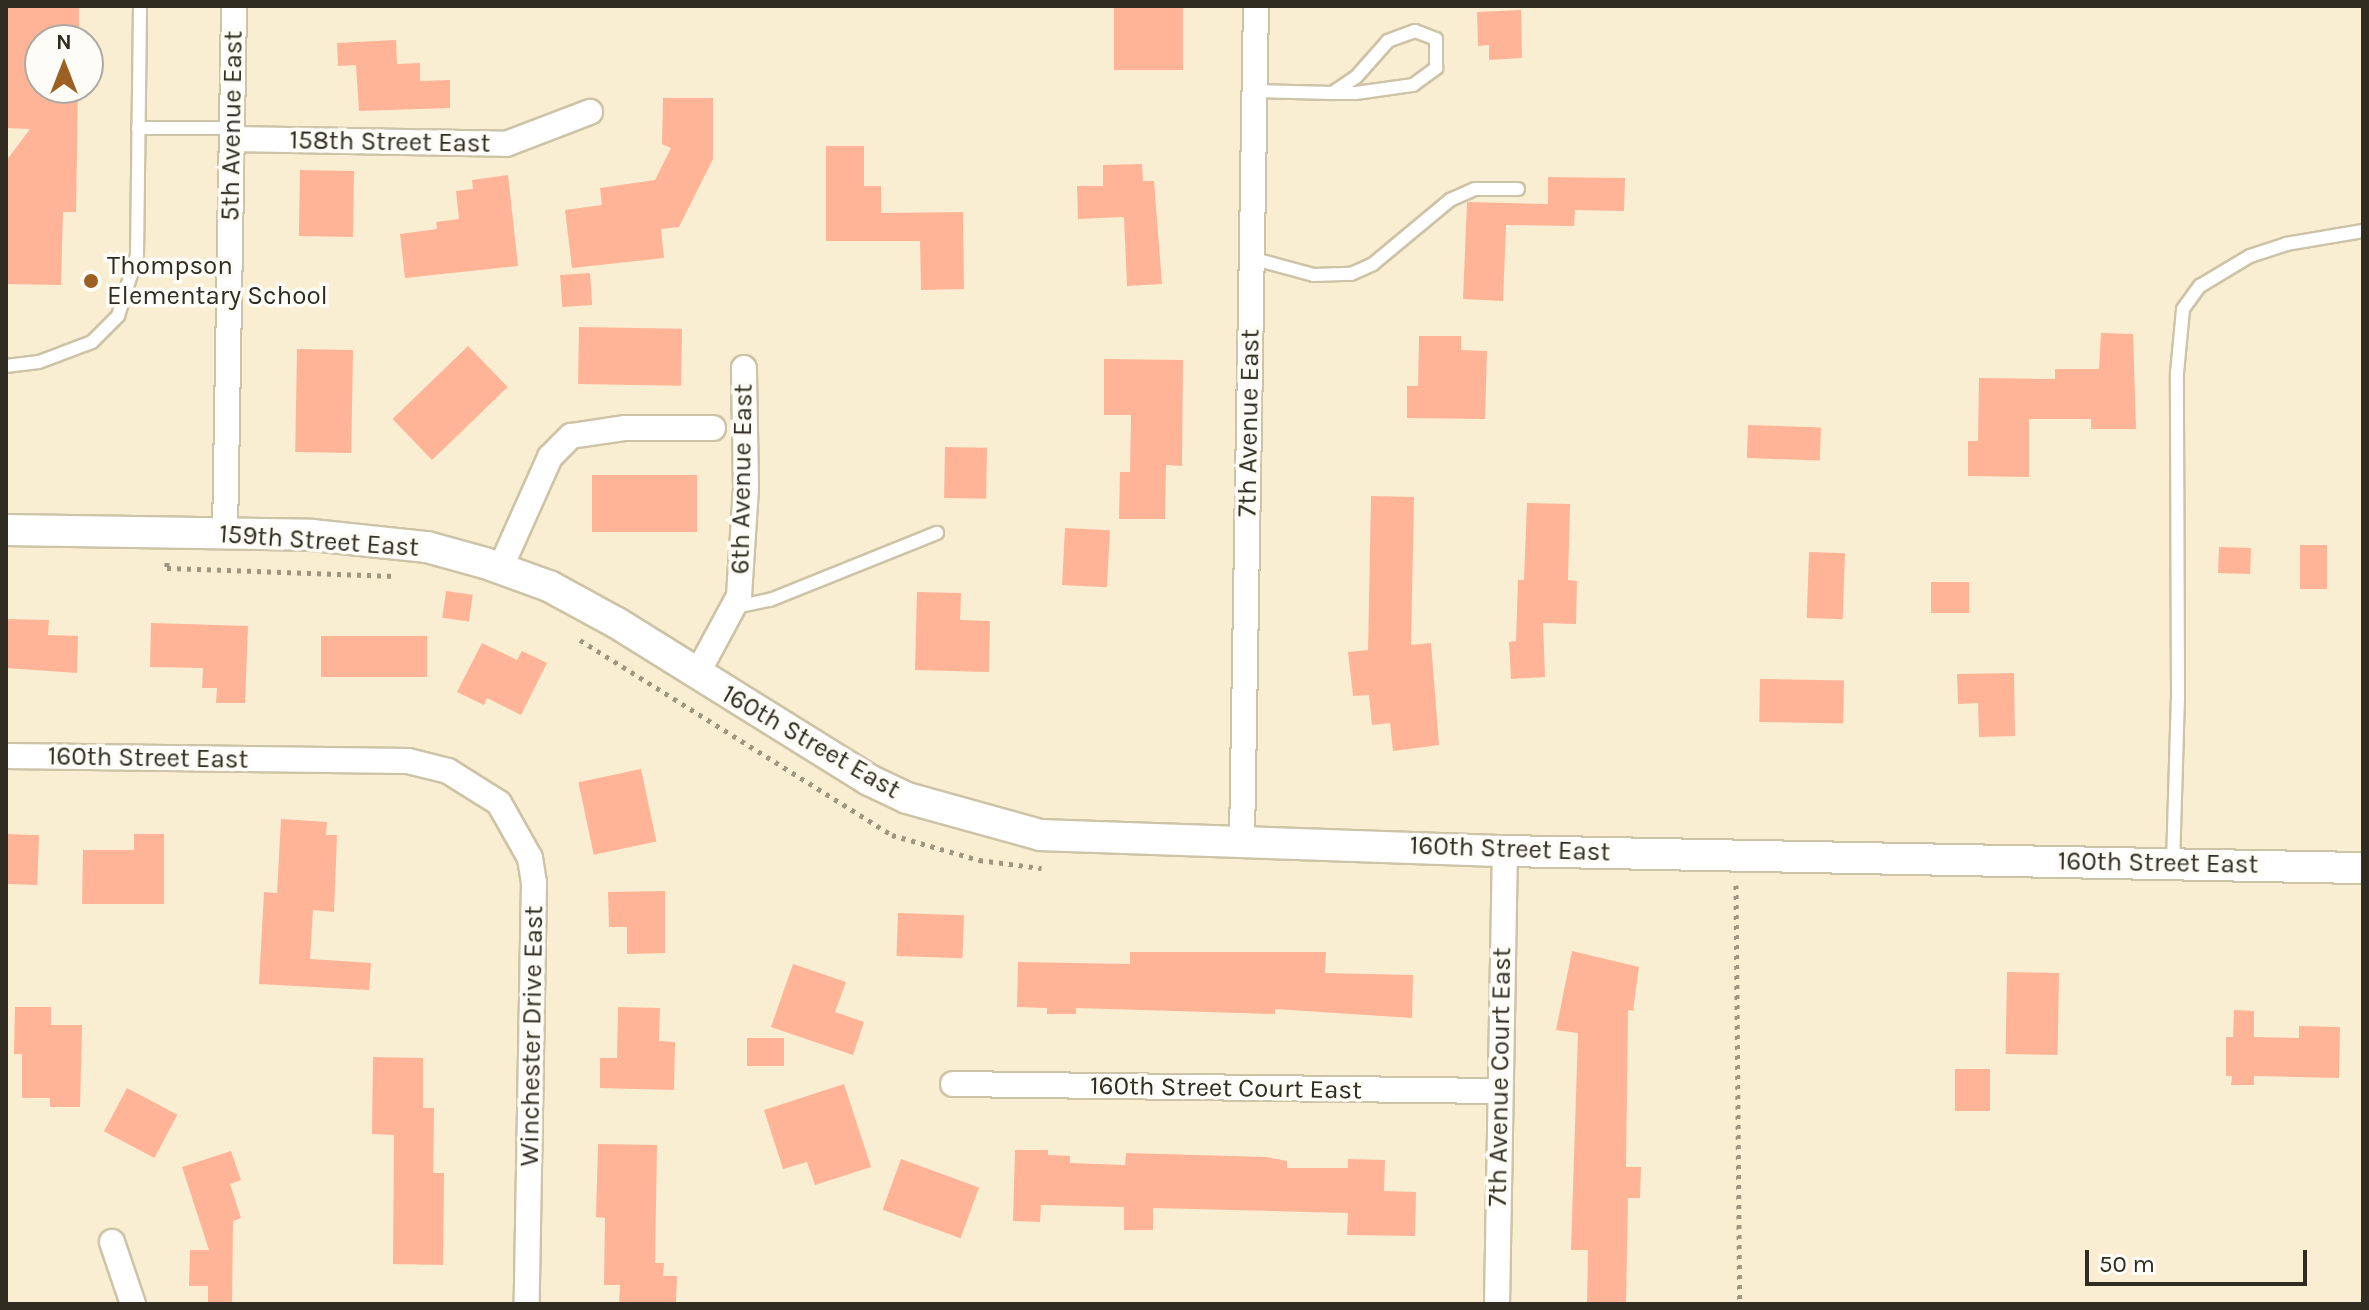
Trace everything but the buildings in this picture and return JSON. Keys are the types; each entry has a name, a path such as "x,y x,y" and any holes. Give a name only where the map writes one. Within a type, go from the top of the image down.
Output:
{"street":[{"name":"5th Avenue East","path":"225,534 234,6"},
{"name":"7th Avenue East","path":"1242,839 1256,6"},
{"name":"158th Street East","path":"233,134 506,144 590,112"},
{"name":"6th Avenue East","path":"697,674 736,607 746,487 744,368"},
{"path":"500,569 550,457 571,436 625,428 713,428"},
{"name":"159th Street East","path":"6,530 385,541 500,569 549,586 697,674"},
{"name":"160th Street East","path":"697,674 869,780 973,818 1040,835 1242,839 1505,851 2363,868"},
{"name":"160th Street East","path":"6,756 408,761 448,771 478,786"},
{"name":"Winchester Drive East","path":"478,786 511,819 530,858 534,882 527,1304"},
{"name":"7th Avenue Court East","path":"1497,1304 1498,1091 1505,851"},
{"name":"160th Street Court East","path":"953,1084 1498,1091"},
{"path":"112,1242 133,1304"}],"lane":[{"path":"6,366 39,362 92,342 118,316 137,255 140,6"},
{"path":"1254,91 1332,93 1413,85 1436,68 1436,39 1415,31 1388,41 1356,77 1332,93"},
{"path":"138,128 233,134"},
{"path":"1251,258 1314,275 1351,274 1373,264 1450,200 1475,189 1518,189"},
{"path":"2173,864 2178,699 2177,373 2183,309 2200,286 2250,256 2286,244 2363,231"},
{"path":"736,607 770,600 937,533"}],"path":[{"path":"1736,855 1740,1304"}],"place":[{"name":"Thompson Elementary School","path":"91,281"}]}
